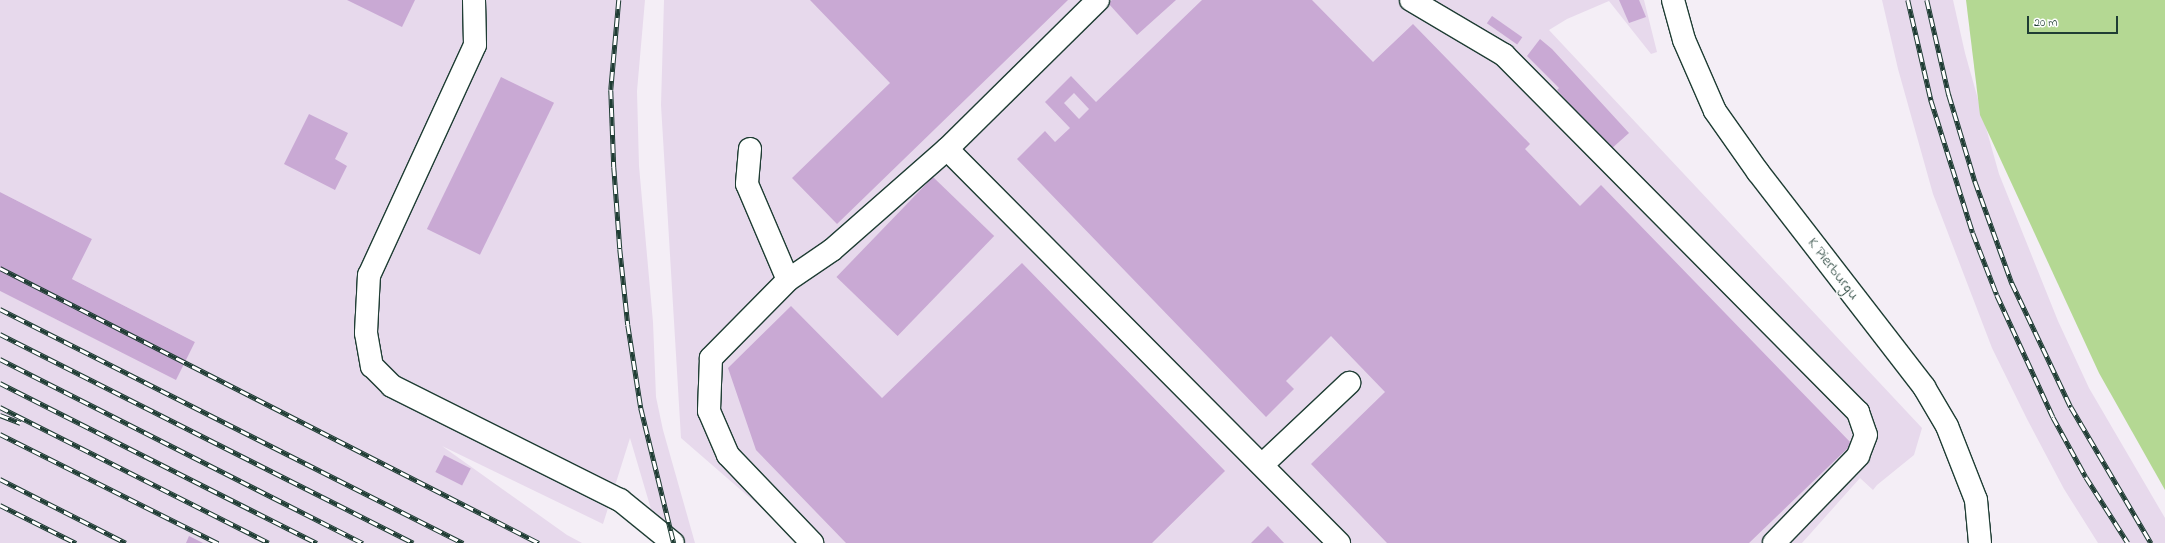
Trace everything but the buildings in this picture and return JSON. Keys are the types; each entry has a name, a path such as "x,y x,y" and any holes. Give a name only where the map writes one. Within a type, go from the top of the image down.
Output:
{"lane":[{"path":"474,0 475,45 369,275 366,333 372,366 392,386 620,500 673,543"},
{"path":"812,543 728,455 709,411 711,358 788,280 832,250 947,149 1098,0"},
{"path":"1411,0 1504,54 1858,412 1866,435 1858,456 1774,543"},
{"name":"K Pierburgu","path":"1673,0 1684,40 1715,111 1758,172 1924,387 1946,426 1976,500 1980,543"},
{"path":"750,149 747,184 788,280"},
{"path":"947,149 1339,543"},
{"path":"1262,466 1349,383"}],"shaded area":[{"path":"0,0 645,0 637,91 639,166 653,322 656,397 663,430 695,543 661,543 630,438 603,524 442,446 567,535 582,543 0,543 0,291 176,379 195,342 72,279 92,239 0,192"},
{"path":"664,0 1644,0 1657,52 1651,54 1609,1 1567,19 1549,30 1922,428 1914,455 1877,485 1873,490 1860,478 1802,543 802,543 681,438 661,105"},
{"path":"1882,0 1953,0 1965,53 1999,174 2058,321 2089,388 2165,518 2165,543 2098,543 2064,489 2027,419 1992,348 1933,194 1898,69"}],"green space":[{"path":"1966,0 2165,0 2165,490 2099,373 1980,115"}],"railway":[{"path":"619,0 611,90 614,167 620,249 628,325 641,408 674,543"},
{"path":"1908,0 1931,100 1973,233 1997,295 2053,417 2086,477 2128,543"},
{"path":"1927,0 1949,95 1975,181 2012,283 2071,407 2151,543"},
{"path":"0,268 539,543"},
{"path":"0,309 463,543"},
{"path":"0,334 413,543"},
{"path":"0,359 363,543"},
{"path":"0,383 317,543"},
{"path":"0,407 269,543"},
{"path":"0,415 21,423"},
{"path":"0,434 218,543"},
{"path":"0,479 126,543"},
{"path":"0,505 76,543"}]}
